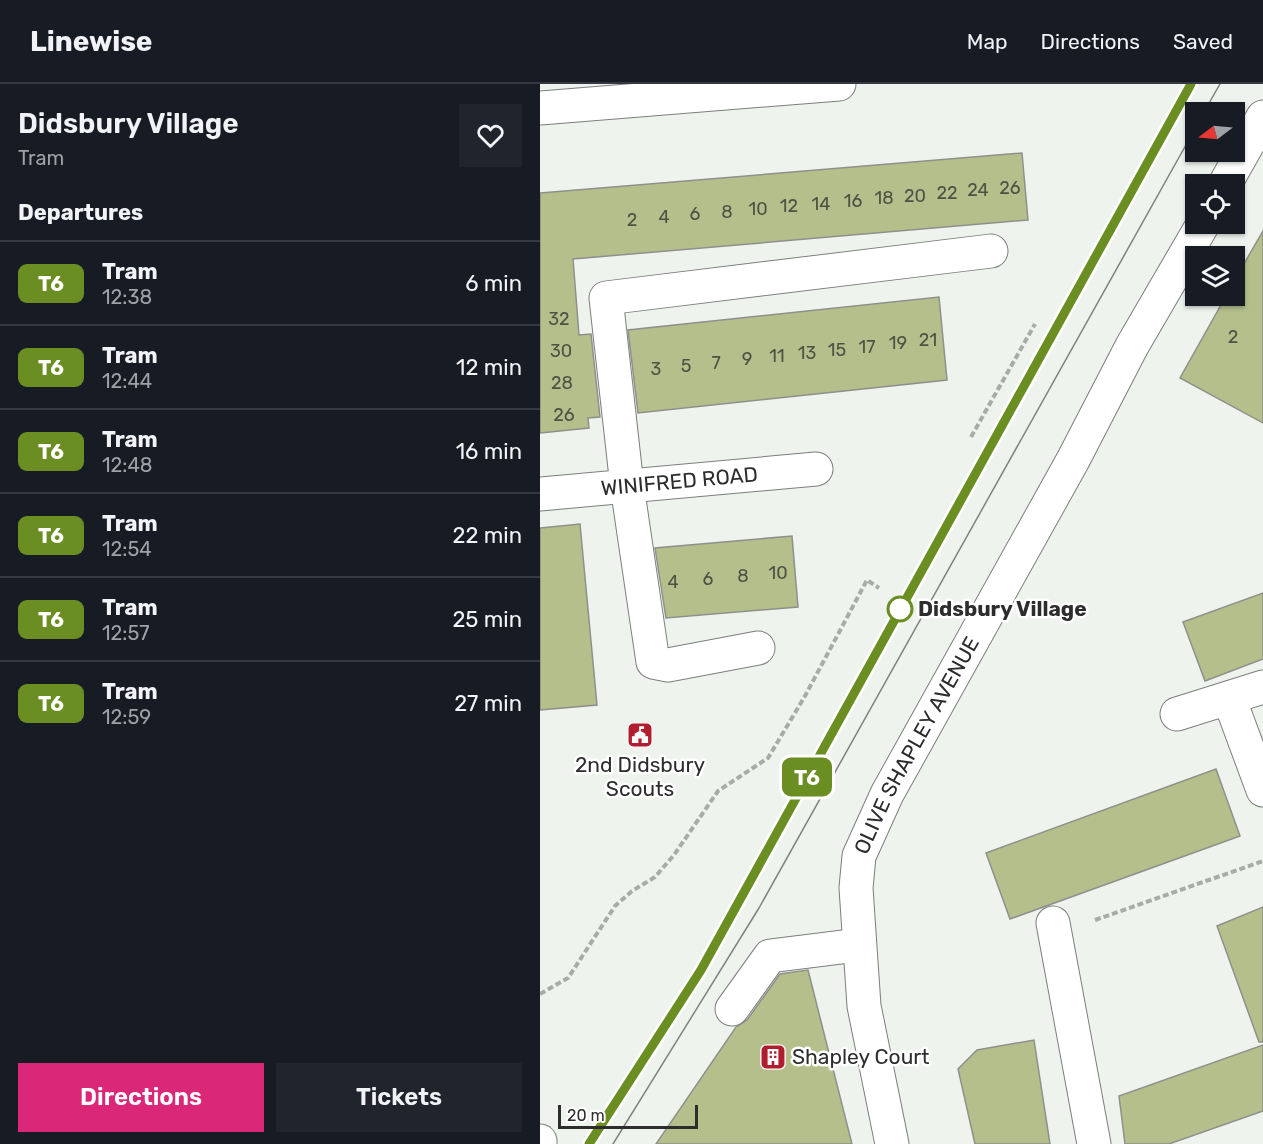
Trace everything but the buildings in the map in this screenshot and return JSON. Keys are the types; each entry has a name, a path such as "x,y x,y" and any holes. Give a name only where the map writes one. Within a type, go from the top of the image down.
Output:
{"street":[{"path":"540,108 589,94 839,84"},
{"path":"1231,174 1263,117"},
{"name":"OLIVE SHAPLEY AVENUE","path":"892,1144 864,1006 858,945 856,888 859,856 887,794 1073,460 1132,346 1197,234"},
{"path":"758,648 668,665 653,662 627,486 606,298 991,251"},
{"name":"WINIFRED ROAD","path":"540,494 816,469"},
{"path":"1177,714 1263,687"},
{"path":"1229,698 1263,790"},
{"path":"1054,929 1094,1144"},
{"path":"732,1009 770,956 858,945"}],"path":[{"path":"971,437 1035,324"},
{"path":"540,994 568,978 615,906 632,891 655,877 674,855 718,791 768,758 806,696 867,580 879,588"},
{"path":"1054,929 1263,861"}],"tram line":[{"path":"589,1144 701,970 1191,84"},
{"name":"T6","path":"589,1144 701,970 1191,84"},
{"path":"1210,102 1220,84"},
{"path":"613,1144 759,908 1185,147"}],"place":[{"name":"Didsbury Village","path":"900,609"},
{"name":"2nd Didsbury Scouts","path":"640,735"},
{"name":"Shapley Court","path":"773,1057"}]}
